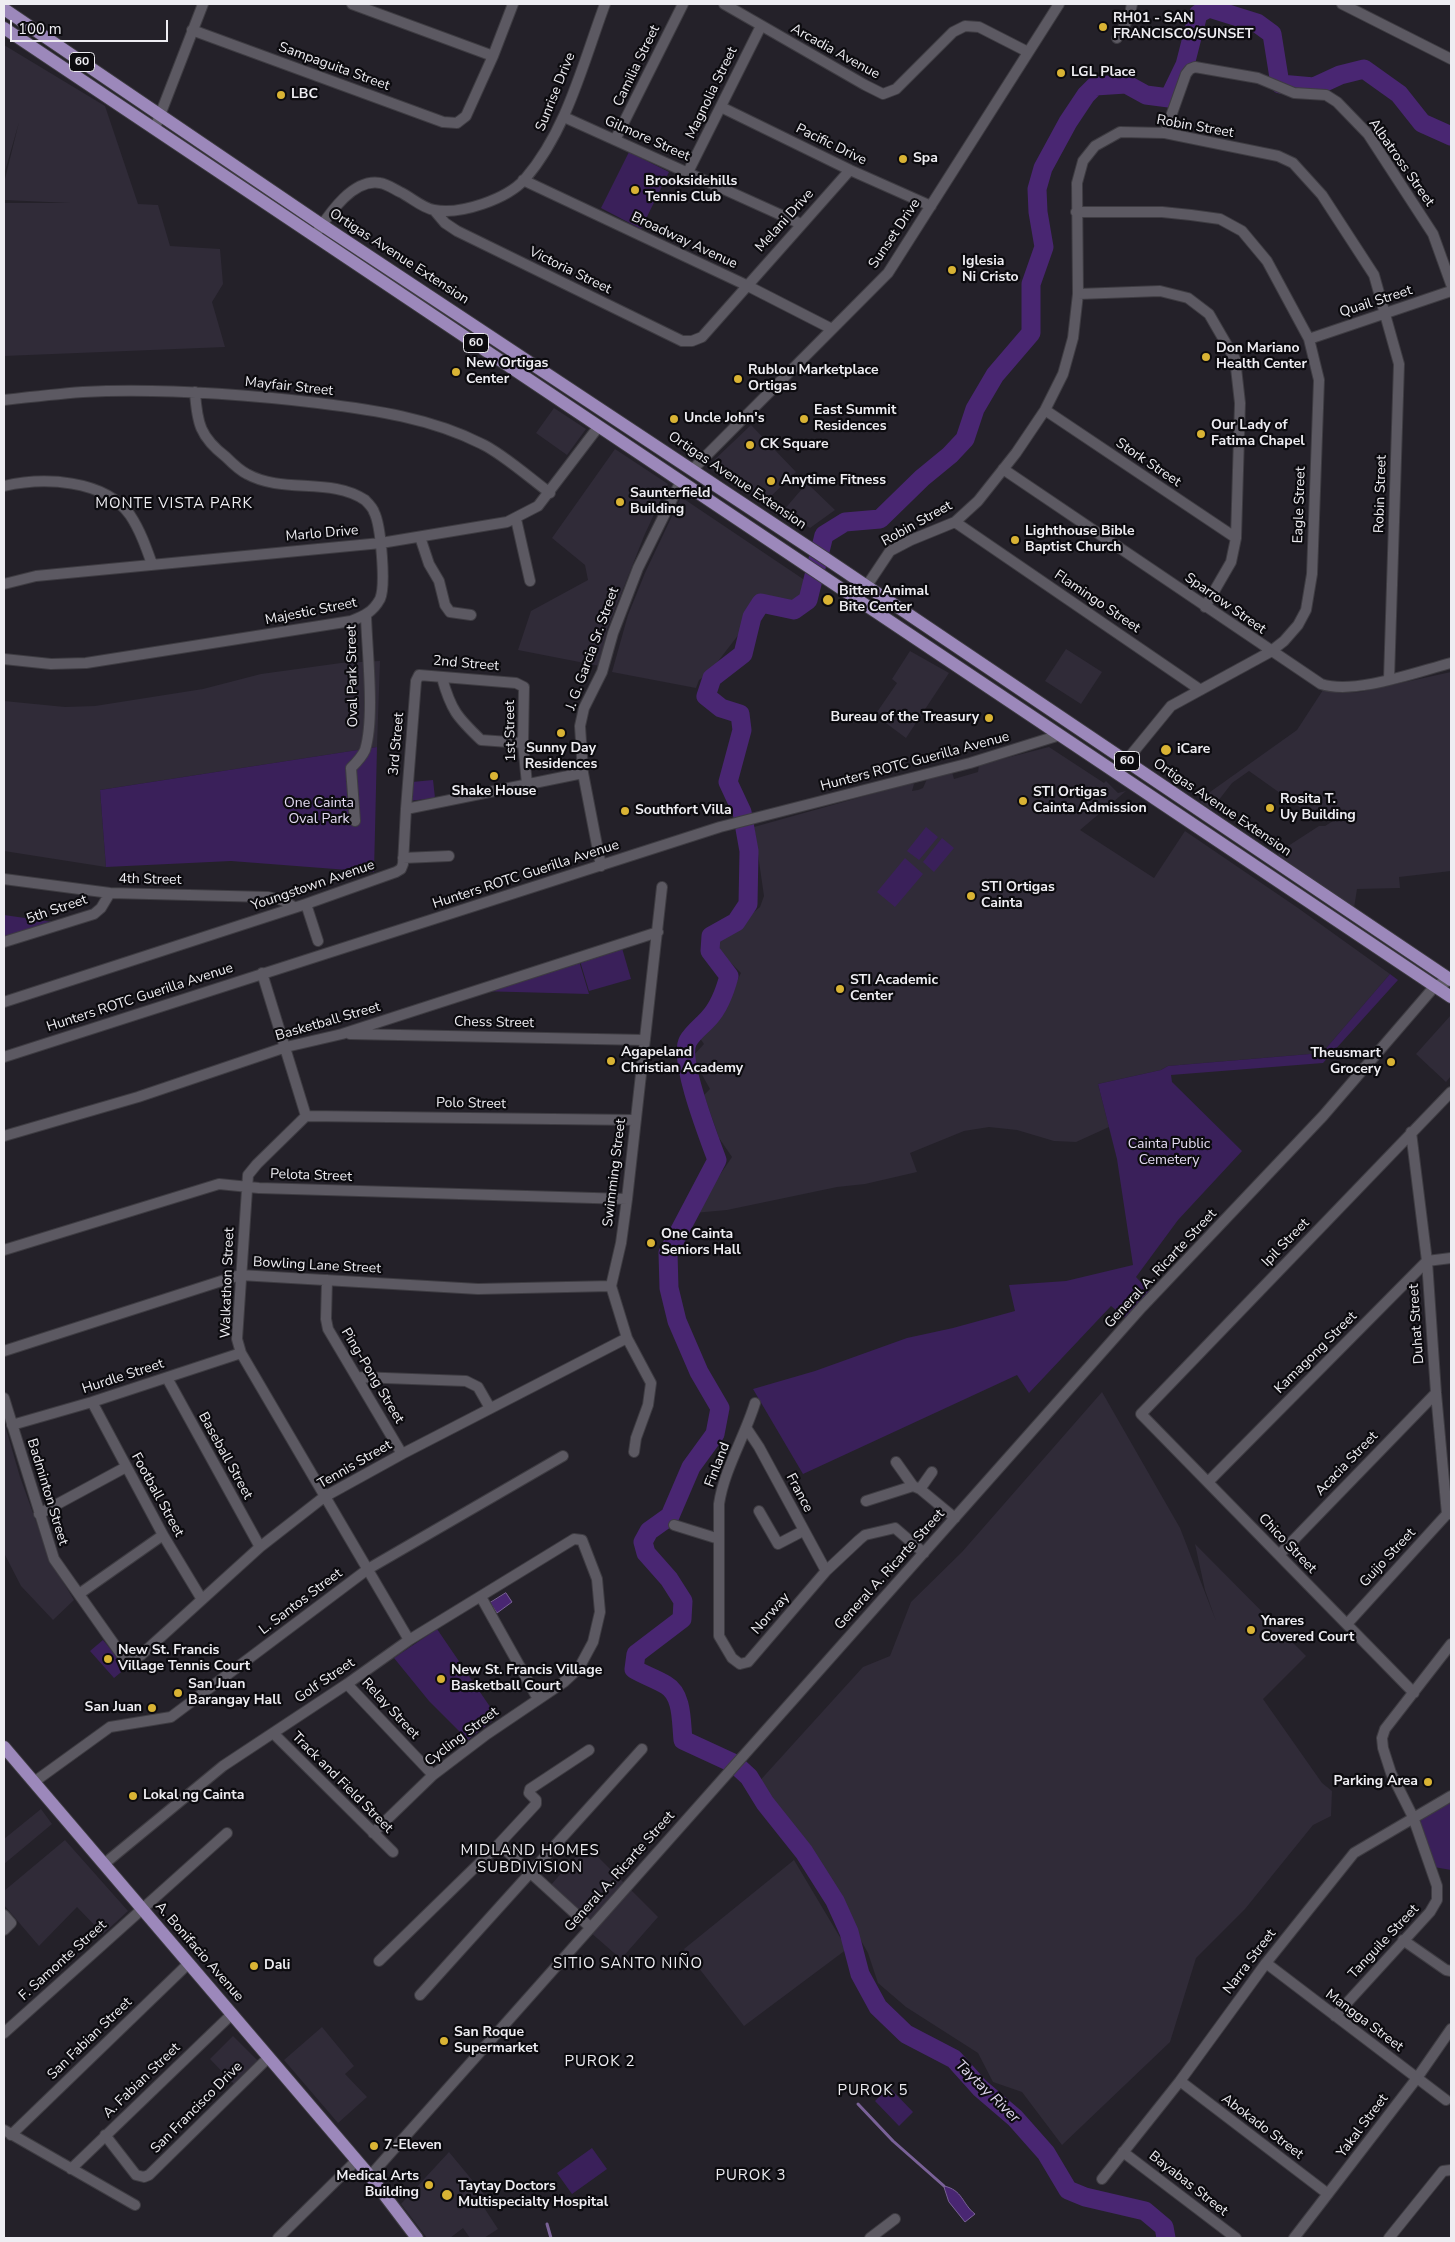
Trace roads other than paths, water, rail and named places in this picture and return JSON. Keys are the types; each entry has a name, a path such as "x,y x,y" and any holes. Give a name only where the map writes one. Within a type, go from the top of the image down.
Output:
{"main road":[{"name":"Ortigas Avenue Extension","path":"4,9 160,115 498,358 1451,997"},
{"name":"Ortigas Avenue Extension","path":"4,28 155,128 506,346 825,558 1451,980"},
{"path":"498,358 506,346"},
{"name":"A. Bonifacio Avenue","path":"4,1747 370,2176 417,2238"}],"street":[{"path":"155,128 203,4"},
{"path":"352,4 493,56 513,4"},
{"name":"Sunrise Drive","path":"434,210 476,206 500,197 523,180 546,150 564,117 605,4"},
{"name":"Camilia Street","path":"616,140 683,4"},
{"name":"Arcadia Avenue","path":"724,4 883,94 896,89 953,32 965,26 979,27 1028,52"},
{"name":"Sunset Drive","path":"692,470 888,273 1059,4"},
{"path":"1117,38 1129,18 1132,4"},
{"path":"1344,4 1451,59"},
{"name":"Magnolia Street","path":"688,172 761,26"},
{"name":"Sampaguita Street","path":"192,30 443,122 457,123 466,116 493,56"},
{"name":"Albatross Street","path":"1165,133 1186,74 1195,67 1258,78 1294,93 1326,95 1337,102 1368,134 1433,234 1451,284"},
{"name":"Pacific Drive","path":"721,107 850,170 930,206"},
{"name":"Gilmore Street","path":"564,117 801,224"},
{"name":"Robin Street","path":"858,599 890,551 955,522 978,501 1045,410 1063,374 1073,338 1078,294 1077,183 1083,161 1095,146 1120,132 1165,133 1278,156 1294,163 1322,195 1374,275 1398,364 1389,679"},
{"name":"Melani Drive","path":"702,337 746,285 850,170"},
{"name":"Broadway Avenue","path":"523,180 746,285 832,329"},
{"path":"318,230 340,200 348,193 369,184 379,183 392,188 434,210"},
{"name":"Victoria Street","path":"434,210 445,224 457,231 682,341 692,341 702,337"},
{"name":"Eagle Street","path":"1076,212 1162,212 1192,215 1220,220 1242,231 1267,261 1309,339 1319,380 1312,574 1306,610 1298,625 1284,641 1270,652 1199,689 1171,706 1126,761"},
{"path":"1078,294 1160,291 1188,298 1209,314 1235,359 1240,403 1236,538 1231,562 1205,607"},
{"name":"Quail Street","path":"1309,339 1451,292"},
{"name":"Mayfair Street","path":"4,400 83,392 195,392 249,395 364,409 424,421 483,444 550,493"},
{"name":"Majestic Street","path":"4,659 51,664 86,663 351,621 366,616 376,604 383,590 380,542 374,512 366,501 340,490 275,483 247,474 209,442 197,419 195,392"},
{"name":"Stork Street","path":"1045,410 1236,538"},
{"name":"Marlo Drive","path":"4,584 36,576 420,537 516,519 538,506 550,493 599,426"},
{"name":"Sparrow Street","path":"1003,469 1270,652 1321,684 1332,688 1344,688 1389,679 1451,662"},
{"name":"J. G. Garcia Sr. Street","path":"601,866 583,773 580,726 584,708 602,672 613,633 638,568 680,480"},
{"path":"4,486 17,483 70,482 111,496 129,514 144,541 152,564"},
{"path":"516,519 530,581"},
{"name":"Flamingo Street","path":"955,522 1199,689"},
{"path":"420,537 429,564 439,581 445,605 450,612 471,615"},
{"name":"Oval Park Street","path":"355,821 351,768 364,752 368,736 366,616"},
{"name":"2nd Street","path":"416,681 419,675 425,674 442,678 516,683"},
{"path":"442,678 448,702 458,717 481,740 523,743"},
{"name":"3rd Street","path":"406,809 416,681"},
{"name":"1st Street","path":"516,683 524,687 525,693 523,743 527,784"},
{"name":"Hunters ROTC Guerilla Avenue","path":"4,1057 720,827 970,763 1060,735"},
{"path":"449,856 403,858 406,809 583,773"},
{"name":"Youngstown Avenue","path":"4,1002 306,904 396,872 401,869 403,858"},
{"name":"4th Street","path":"4,879 110,893 268,897 282,900 294,907"},
{"name":"Swimming Street","path":"611,1286 621,1243 627,1199 662,887"},
{"path":"97,891 101,908"},
{"name":"5th Street","path":"4,942 94,914 101,908 110,893"},
{"path":"268,897 272,915"},
{"path":"306,904 318,942"},
{"name":"Basketball Street","path":"4,1136 138,1097 286,1047 342,1034 658,932"},
{"path":"262,973 306,1116"},
{"path":"1435,986 1451,980"},
{"name":"General A. Ricarte Street","path":"370,2176 1142,1307 1323,1116 1435,986"},
{"name":"Chess Street","path":"342,1034 645,1040"},
{"name":"Ipil Street","path":"1142,1414 1451,1092"},
{"name":"Polo Street","path":"306,1116 635,1120"},
{"name":"Walkathon Street","path":"306,1116 248,1175 237,1339 240,1353 409,1640"},
{"name":"Duhat Street","path":"1411,1132 1427,1261 1436,1393 1449,1514"},
{"name":"Pelota Street","path":"4,1250 219,1184 246,1187 627,1199"},
{"path":"1427,1261 1451,1258"},
{"name":"Kamagong Street","path":"1208,1482 1427,1261"},
{"name":"Bowling Lane Street","path":"4,1351 240,1275 478,1289 611,1286"},
{"name":"Ping-Pong Street","path":"327,1280 326,1319 328,1329 402,1454"},
{"path":"611,1286 627,1338 651,1383 648,1405 636,1438 634,1452"},
{"name":"Tennis Street","path":"129,1662 141,1655 260,1547 324,1497 402,1454 627,1338"},
{"name":"Hurdle Street","path":"12,1425 92,1402 240,1353"},
{"path":"358,1377 466,1381 478,1387 490,1408"},
{"name":"Baseball Street","path":"167,1378 260,1547"},
{"name":"Acacia Street","path":"1279,1554 1436,1393"},
{"name":"Badminton Street","path":"4,1398 54,1559 121,1654 129,1662"},
{"name":"Football Street","path":"92,1402 163,1535 202,1598"},
{"name":"Finland","path":"719,1539 722,1489 747,1429 755,1403"},
{"name":"Chico Street","path":"1142,1414 1414,1693"},
{"name":"France","path":"747,1429 759,1447 826,1571"},
{"name":"L. Santos Street","path":"34,1782 110,1726 171,1717 368,1569 563,1456"},
{"path":"896,1462 916,1488 955,1518"},
{"path":"39,1514 126,1467"},
{"path":"866,1500 916,1488 932,1472"},
{"path":"759,1511 778,1544 803,1531"},
{"name":"Guijo Street","path":"1347,1624 1449,1514"},
{"path":"674,1525 719,1539"},
{"name":"Norway","path":"719,1539 719,1636 732,1658 740,1664 748,1662 826,1571 865,1535 894,1528 924,1553"},
{"path":"79,1594 163,1535"},
{"name":"Golf Street","path":"104,1864 223,1766 347,1684 409,1640 574,1539"},
{"name":"Cycling Street","path":"373,1833 434,1776 487,1734 564,1682 579,1668 593,1642 600,1612 596,1579 582,1540 574,1539"},
{"path":"481,1597 538,1699"},
{"name":"Tanguile Street","path":"1336,2016 1430,1912 1437,1900 1437,1886 1413,1817 1391,1773 1383,1748 1382,1738 1385,1729 1451,1644"},
{"name":"Relay Street","path":"347,1684 434,1776"},
{"name":"Track and Field Street","path":"272,1733 393,1852"},
{"path":"420,1995 642,1749"},
{"path":"379,1961 499,1844 537,1803 529,1793 530,1790 589,1750"},
{"name":"Narra Street","path":"1102,2179 1180,2081 1266,1963 1354,1853 1451,1796"},
{"name":"F. Samonte Street","path":"4,2033 227,1833"},
{"path":"499,1844 590,1927"},
{"path":"4,1915 7,1927"},
{"path":"1403,1940 1446,1970 1451,1971"},
{"name":"San Fabian Street","path":"135,2205 7,2132 189,1963"},
{"name":"Mangga Street","path":"1266,1963 1446,2100"},
{"name":"A. Fabian Street","path":"71,2169 232,2014"},
{"name":"Yakal Street","path":"1294,2238 1417,2078 1451,2029"},
{"name":"San Francisco Drive","path":"105,2135 136,2175 144,2177 149,2175 268,2056"},
{"name":"Abokado Street","path":"1180,2081 1328,2194"},
{"name":"Bayabas Street","path":"1123,2152 1236,2238"},
{"path":"278,2238 356,2161"},
{"path":"1388,2238 1443,2171 1451,2170"},
{"path":"870,2238 895,2219"}],"waterway":[{"name":"Taytay River","path":"1166,2238 1164,2227 1145,2211 1085,2197 1068,2190 1046,2153 1015,2118 980,2088 954,2059 906,2034 878,2007 860,1974 849,1932 835,1901 804,1852 765,1803 749,1777 735,1764 683,1740 680,1710 676,1695 672,1689 634,1669 636,1654 682,1619 683,1601 669,1579 646,1553 643,1542 649,1531 670,1516 691,1467 715,1434 720,1408 699,1372 677,1321 669,1288 668,1253 717,1160 696,1099 687,1064 686,1050 690,1038 709,1018 719,1003 729,976 710,951 711,936 736,922 748,904 749,851 742,812 728,782 742,730 740,714 721,708 706,696 712,678 743,654 752,617 761,603 794,610 808,600 824,535 845,522 880,519 965,439 975,409 995,375 1031,333 1031,284 1044,247 1038,212 1037,189 1043,168 1068,122 1086,95 1095,86 1126,84 1146,95 1169,98 1185,65 1198,14 1209,8 1257,23 1272,34 1280,84 1314,87 1340,75 1364,69 1399,94 1422,123 1451,136"},
{"path":"858,2104 893,2141 944,2186"},
{"path":"547,2224 551,2238"}],"place":[{"name":"RH01 - SAN FRANCISCO/SUNSET","path":"1103,27"},
{"name":"LGL Place","path":"1061,73"},
{"name":"LBC","path":"281,95"},
{"name":"Spa","path":"903,159"},
{"name":"Brooksidehills Tennis Club","path":"635,190"},
{"name":"Iglesia Ni Cristo","path":"952,270"},
{"name":"Don Mariano Health Center","path":"1206,357"},
{"name":"New Ortigas Center","path":"456,372"},
{"name":"Rublou Marketplace Ortigas","path":"738,379"},
{"name":"Uncle John's","path":"674,419"},
{"name":"East Summit Residences","path":"804,419"},
{"name":"Our Lady of Fatima Chapel","path":"1201,434"},
{"name":"CK Square","path":"750,445"},
{"name":"Anytime Fitness","path":"771,481"},
{"name":"Saunterfield Building","path":"620,502"},
{"name":"Lighthouse Bible Baptist Church","path":"1015,540"},
{"name":"Bitten Animal Bite Center","path":"828,600"},
{"name":"Bureau of the Treasury","path":"989,718"},
{"name":"Sunny Day Residences","path":"561,733"},
{"name":"iCare","path":"1166,750"},
{"name":"Shake House","path":"494,776"},
{"name":"STI Ortigas Cainta Admission","path":"1023,801"},
{"name":"Rosita T. Uy Building","path":"1270,808"},
{"name":"Southfort Villa","path":"625,811"},
{"name":"STI Ortigas Cainta","path":"971,896"},
{"name":"STI Academic Center","path":"840,989"},
{"name":"Agapeland Christian Academy","path":"611,1061"},
{"name":"Theusmart Grocery","path":"1391,1062"},
{"name":"One Cainta Seniors Hall","path":"651,1243"},
{"name":"Ynares Covered Court","path":"1251,1630"},
{"name":"New St. Francis Village Tennis Court","path":"108,1659"},
{"name":"New St. Francis Village Basketball Court","path":"441,1679"},
{"name":"San Juan Barangay Hall","path":"178,1693"},
{"name":"San Juan","path":"152,1708"},
{"name":"Parking Area","path":"1428,1782"},
{"name":"Lokal ng Cainta","path":"133,1796"},
{"name":"Dali","path":"254,1966"},
{"name":"San Roque Supermarket","path":"444,2041"},
{"name":"7-Eleven","path":"374,2146"},
{"name":"Medical Arts Building","path":"429,2185"},
{"name":"Taytay Doctors Multispecialty Hospital","path":"447,2195"}],"district":[{"name":"MONTE VISTA PARK","path":"174,504"},
{"name":"MIDLAND HOMES SUBDIVISION","path":"530,1860"},
{"name":"SITIO SANTO NIÑO","path":"628,1964"},
{"name":"PUROK 2","path":"600,2062"},
{"name":"PUROK 5","path":"873,2091"},
{"name":"PUROK 3","path":"751,2176"}],"park label":[{"name":"One Cainta Oval Park","path":"319,812"},
{"name":"Cainta Public Cemetery","path":"1169,1154"}]}
